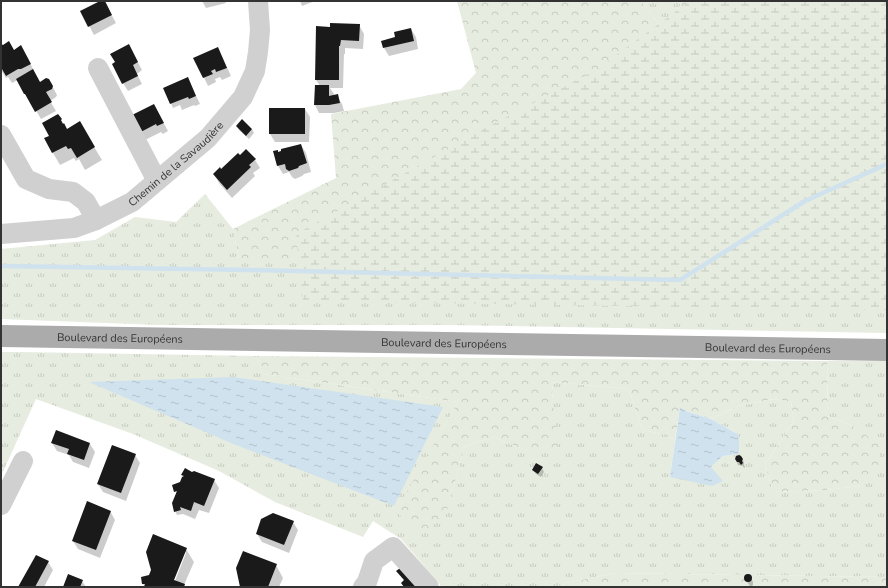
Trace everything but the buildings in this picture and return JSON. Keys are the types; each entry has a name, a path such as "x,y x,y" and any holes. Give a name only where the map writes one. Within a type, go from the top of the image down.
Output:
{"main road":[{"name":"Boulevard des Européens","path":"1,336 887,350"}],"street":[{"name":"Chemin de la Savaudière","path":"1,234 74,228 96,220 132,202 208,138 243,97 255,71 260,30 258,1"},
{"path":"98,68 157,181"},
{"path":"1,135 26,179 49,189 74,192 86,202 96,220"},
{"path":"1,505 23,461"},
{"path":"363,587 367,582 374,561 393,547 429,587"}],"green space":[{"path":"457,1 641,1 667,34 682,1 882,1 332,266 239,259 233,229 336,178 331,114 461,89 476,73"},
{"path":"641,1 682,1 667,34"},
{"path":"690,1 887,1 887,310 303,301 296,234 495,123 596,70"},
{"path":"205,194 233,229 239,259 887,207 887,333 450,325 160,325 1,319 1,249 95,240 135,217 176,222"},
{"path":"1,352 256,356 263,374 458,402 397,511 446,513 465,446 493,437 531,452 553,403 552,382 629,389 642,430 662,434 675,440 670,477 711,467 723,456 739,454 739,435 711,419 738,406 773,399 791,402 794,421 765,464 773,492 825,490 861,486 857,428 828,416 827,361 887,361 887,577 615,573 566,583 556,587 442,587 401,539 373,521 363,537 275,502 219,471 133,434 36,399 1,476"},
{"path":"256,356 827,361 828,416 857,428 880,446 880,468 861,486 825,490 773,492 765,464 794,421 791,402 773,399 738,406 711,419 686,411 680,407 675,440 662,434 642,430 629,389 552,382 558,448 531,452 493,437 465,446 446,514 419,536 396,511 458,402 263,374"},
{"path":"615,573 887,577 887,587 556,587 566,583"}],"water":[{"path":"233,377 443,407 394,506 231,443 89,382"},
{"path":"680,407 686,411 711,419 739,435 739,454 723,456 711,467 723,481 712,486 670,477"}],"waterway":[{"path":"1,266 680,280 805,201 887,164"}]}
